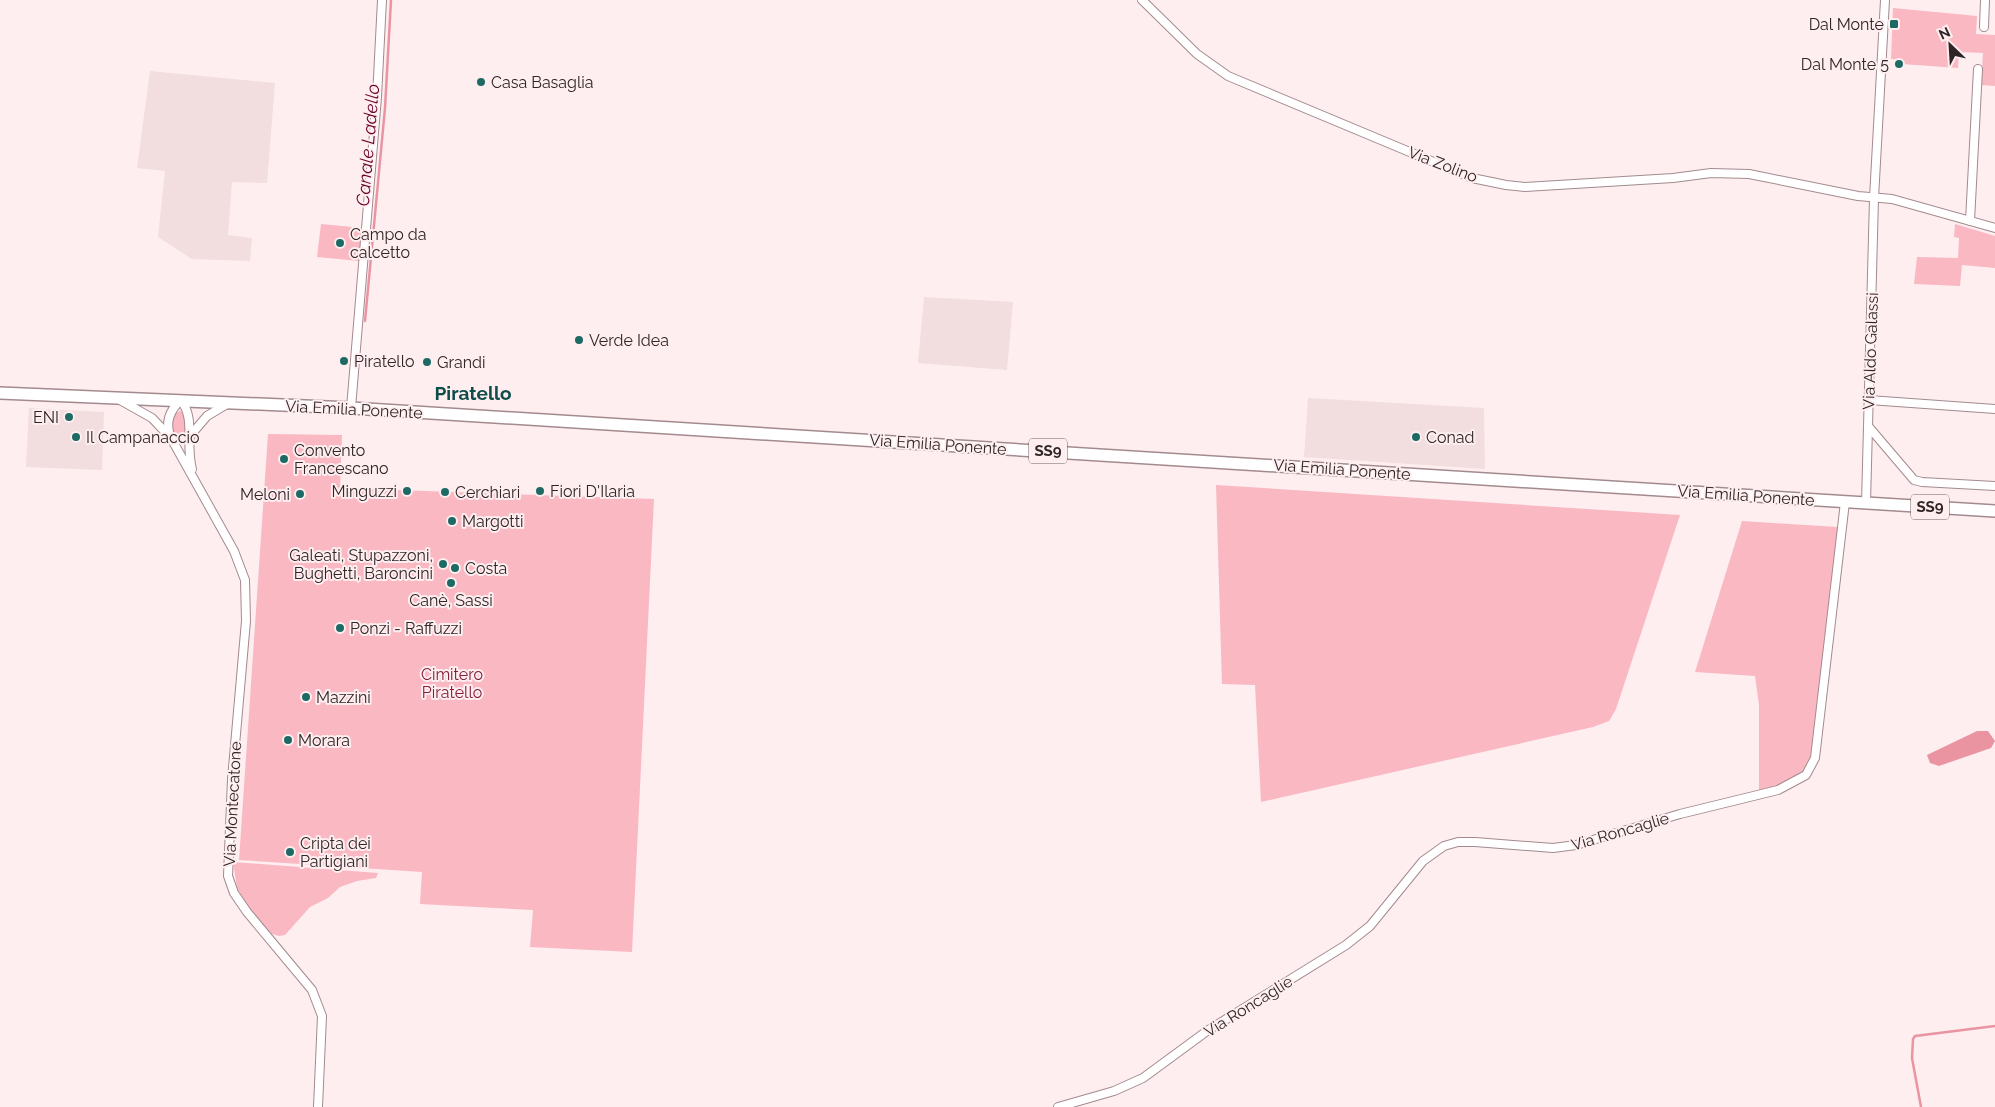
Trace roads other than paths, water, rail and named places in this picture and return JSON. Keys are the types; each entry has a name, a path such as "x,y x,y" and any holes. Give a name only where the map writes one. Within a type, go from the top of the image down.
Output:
{"main road":[{"name":"Via Emilia Ponente","path":"0,393 352,408 1995,511"}],"street":[{"path":"352,408 377,97 382,0"},
{"name":"Via Zolino","path":"1142,0 1197,54 1228,76 1472,178 1525,187 1711,173 1749,174 1874,198 1892,199 1995,228"},
{"name":"Via Aldo Galassi","path":"1866,503 1874,198 1884,0"},
{"path":"1984,27 1985,0"},
{"path":"1970,221 1978,69"},
{"name":"Via Montecatone","path":"119,399 152,418 171,438"},
{"name":"Via Montecatone","path":"196,482 189,457 188,438 190,423 188,413 180,400 173,407 169,416 167,426 171,438 234,551 245,580 246,599 232,778 228,876 234,893 247,912 304,979 318,1002 322,1016 318,1107"},
{"path":"1869,400 1995,409"},
{"path":"188,438 195,427 207,416 230,403"},
{"path":"1868,426 1914,480 1995,486"},
{"name":"Via Roncaglie","path":"1058,1107 1114,1091 1143,1078 1207,1031 1346,945 1370,926 1423,861 1444,846 1458,842 1553,848 1576,845 1680,814 1778,790 1806,775 1815,758 1844,502"}],"waterway":[{"name":"Canale Ladello","path":"365,321 385,108 391,0"},
{"path":"1921,1107 1912,1058 1913,1039 1915,1036 1995,1026"}],"place":[{"name":"Dal Monte","path":"1894,24"},
{"name":"Dal Monte 5","path":"1899,64"},
{"name":"Casa Basaglia","path":"481,82"},
{"name":"Campo da calcetto","path":"340,243"},
{"name":"Verde Idea","path":"579,340"},
{"name":"Piratello","path":"344,361"},
{"name":"Grandi","path":"427,362"},
{"name":"ENI","path":"69,417"},
{"name":"Il Campanaccio","path":"76,437"},
{"name":"Conad","path":"1416,437"},
{"name":"Convento Francescano","path":"284,459"},
{"name":"Minguzzi","path":"407,491"},
{"name":"Fiori D'Ilaria","path":"540,491"},
{"name":"Cerchiari","path":"445,492"},
{"name":"Meloni","path":"300,494"},
{"name":"Margotti","path":"452,521"},
{"name":"Galeati, Stupazzoni, Bughetti, Baroncini","path":"443,564"},
{"name":"Costa","path":"455,568"},
{"name":"Canè, Sassi","path":"451,583"},
{"name":"Ponzi - Raffuzzi","path":"340,628"},
{"name":"Mazzini","path":"306,697"},
{"name":"Morara","path":"288,740"},
{"name":"Cripta dei Partigiani","path":"290,852"}],"district":[{"name":"Piratello","path":"473,393"}],"park label":[{"name":"Cimitero Piratello","path":"452,683"}]}
